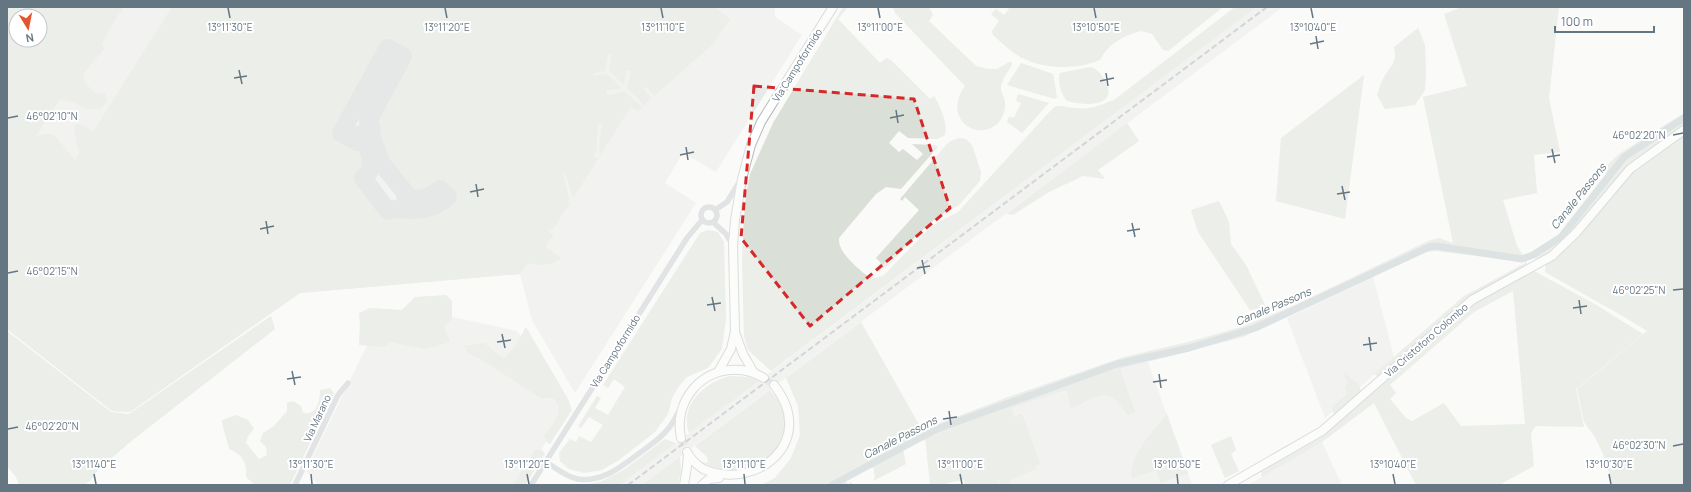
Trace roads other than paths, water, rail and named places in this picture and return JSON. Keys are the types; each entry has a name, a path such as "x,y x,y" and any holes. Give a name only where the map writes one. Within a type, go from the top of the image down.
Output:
{"main road":[{"name":"Via Campoformido","path":"735,331 733,245 736,209 751,145 761,122 833,7"},
{"name":"Via Cristoforo Colombo","path":"1228,485 1322,431 1468,303 1552,256 1576,233 1630,169 1684,130"},
{"path":"718,372 731,349 735,331"},
{"path":"735,331 743,354 754,373"},
{"path":"681,438 680,417 683,404 688,395 701,381 718,372 730,370 742,370 754,373 764,378"},
{"path":"702,485 709,479 746,478 757,475 768,468 783,451 789,434 789,417 786,405 774,385"},
{"path":"684,485 687,467 687,453 699,466 710,474 722,478"}],"street":[{"path":"713,222 716,218 715,210 728,202 742,179"},
{"name":"Via Campoformido","path":"531,485 687,238 702,220 701,214 704,209 709,207 715,210"},
{"path":"702,220 708,223 713,222 726,234 733,245"},
{"name":"Via Marano","path":"295,485 338,394 348,383"},
{"path":"546,462 570,477 586,480 606,475 624,465 658,439 672,424 683,404"}],"waterway":[{"name":"Canale Passons","path":"832,485 937,429 1117,364 1189,348 1255,328 1429,247 1436,246 1522,259 1533,255 1561,237 1624,157 1684,118"}],"tunnel":[{"path":"764,378 774,385"},
{"path":"681,438 687,452"}],"railway":[{"path":"628,485 1267,7"}]}
